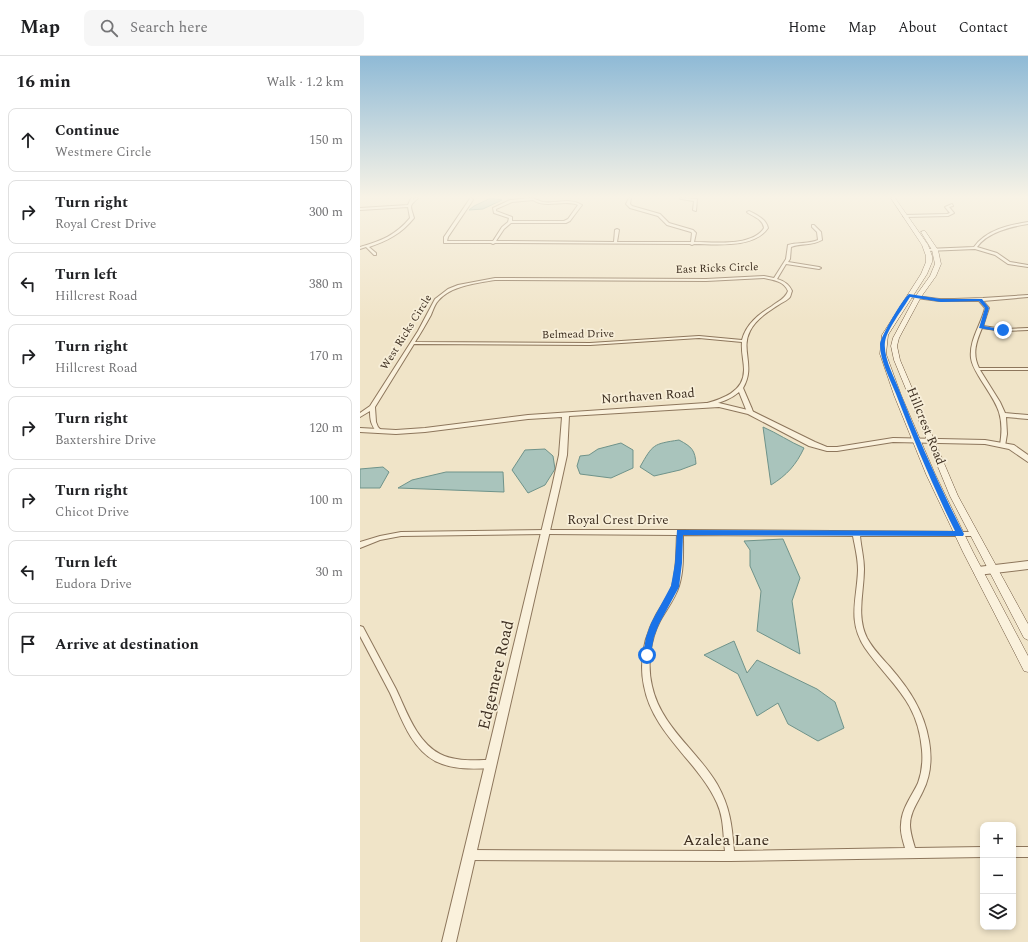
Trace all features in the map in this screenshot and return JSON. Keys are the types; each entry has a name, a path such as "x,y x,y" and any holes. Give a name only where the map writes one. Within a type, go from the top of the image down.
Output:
{"main road":[{"path":"920,239 927,250"},
{"path":"928,239 935,250"},
{"name":"Hillcrest Road","path":"927,250 929,262 927,269 885,335 883,348 885,360 916,440 940,494 1028,667"},
{"name":"Hillcrest Road","path":"935,250 937,258 935,272 918,297 896,338 894,346 897,360 954,496 1028,636"}],"street":[{"path":"360,248 386,239"},
{"path":"445,239 444,241 449,242 493,243 692,244 734,243 753,239"},
{"path":"493,243 495,239"},
{"path":"692,244 693,239"},
{"path":"775,278 789,257 789,246 794,244 815,242 820,239"},
{"path":"975,248 981,239"},
{"path":"366,246 375,254"},
{"path":"927,250 975,248 996,254 1013,265 1028,266"},
{"path":"786,263 819,268"},
{"name":"East Ricks Circle","path":"590,279 714,280 760,276 775,278 788,286 790,294 788,297 752,324 747,331 744,341"},
{"name":"West Ricks Circle","path":"360,415 372,407 412,343 436,300 450,290 459,286 495,279 590,279"},
{"path":"909,296 941,301 980,300 1028,296"},
{"path":"980,300 987,308 973,354 977,369 998,402 1004,415 1006,427 1003,445"},
{"path":"981,327 1003,330 1028,329"},
{"name":"Belmead Drive","path":"412,343 590,344 698,337 744,341"},
{"path":"744,341 746,371 740,389 742,397 750,412"},
{"path":"977,369 1028,369"},
{"path":"706,405 726,400 740,389"},
{"name":"Northaven Road","path":"360,430 380,432 445,429 511,419 706,405 750,412 812,444 827,449 836,449 888,440 985,442 1003,445 1017,451 1028,459"},
{"path":"372,407 373,422 380,432"},
{"name":"Edgemere Road","path":"449,942 546,532 563,455 566,415"},
{"path":"1004,415 1028,417"},
{"name":"Royal Crest Drive","path":"360,545 380,538 401,534 546,532 974,534"},
{"path":"680,532 679,563 675,587 655,623 650,637 647,655 648,685 652,704 661,720 670,734 709,780 722,802 730,856"},
{"path":"856,534 860,559 857,617 860,628 872,651 907,692 922,720 926,760 923,780 907,816 906,826 911,853"},
{"path":"978,571 1028,565"},
{"path":"360,629 409,724 425,748 437,757 449,762 463,764 492,764"},
{"name":"Azalea Lane","path":"470,855 730,856 980,852"},
{"path":"1016,852 1028,852"}],"water":[{"path":"763,427 804,448 798,460 790,469 771,485"},
{"path":"679,440 692,449 695,455 696,464 680,470 654,476 640,467 651,449 655,446"},
{"path":"621,443 633,450 633,468 611,478 580,474 577,466 580,456 589,455 598,449"},
{"path":"545,449 553,456 555,469 545,485 528,493 512,470 525,450"},
{"path":"383,467 389,472 380,488 360,488 360,469"},
{"path":"446,472 503,472 504,492 398,488 412,480"},
{"path":"783,539 800,578 792,601 800,654 757,631 761,591 750,566 750,550 744,541"},
{"path":"734,641 747,673 757,660 817,689 835,702 844,728 818,741 788,724 778,703 757,716 738,674 704,655"}],"route":[{"path":"647,655 650,637 655,623 675,587 679,563 680,532 960,534 940,494 914,434 885,360 883,354 883,344 885,335 909,296 941,301 980,300 987,308 987,312 981,327 1003,330"}]}
